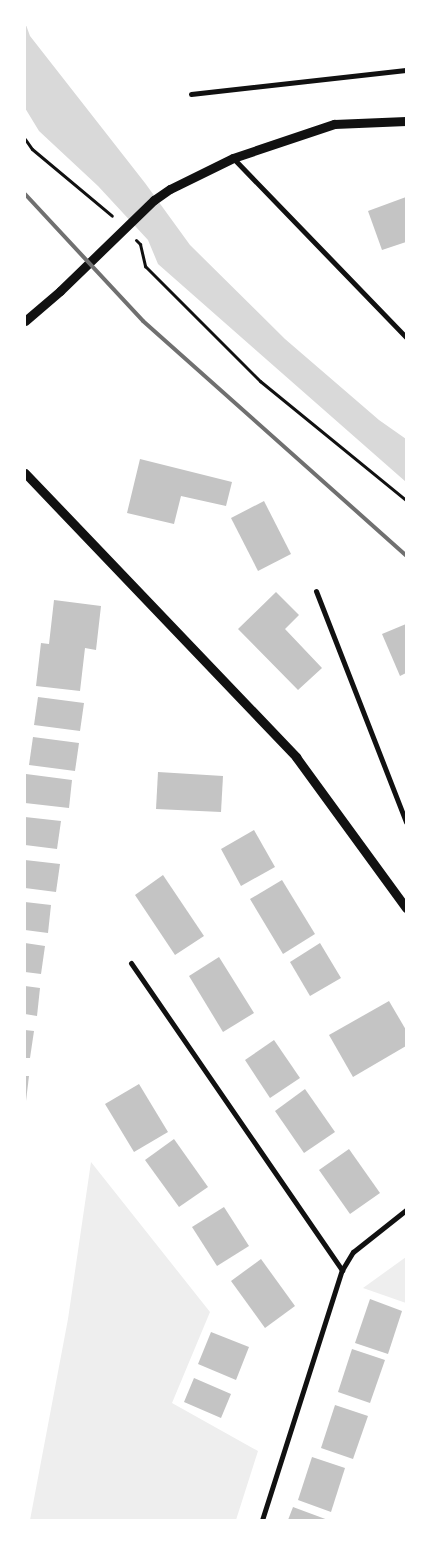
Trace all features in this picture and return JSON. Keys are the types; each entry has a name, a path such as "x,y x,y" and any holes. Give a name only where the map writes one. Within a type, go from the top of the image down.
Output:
{"street":[{"path":"191,94 406,70"},
{"path":"25,321 60,291 154,200 170,189 233,158 334,124 406,121"},
{"path":"233,158 406,337"},
{"path":"25,473 296,757 406,908"},
{"path":"316,591 406,822"},
{"path":"131,963 342,1270"},
{"path":"262,1520 342,1270 353,1252 406,1210"}],"path":[{"path":"25,139 32,149 113,217"},
{"path":"133,237 140,244 145,266 260,381 406,500"}],"shaded area":[{"path":"26,25 30,36 145,183 190,245 285,339 379,420 406,439 406,482 158,264 148,240 98,186 39,131 25,108"},
{"path":"91,1162 210,1312 172,1403 258,1451 236,1520 30,1520 68,1319"},
{"path":"406,1257 406,1303 363,1288"}],"building":[{"path":"406,197 406,242 382,250 368,211"},
{"path":"140,459 232,482 226,506 181,496 174,524 127,513"},
{"path":"264,501 291,554 258,571 231,518"},
{"path":"276,592 299,615 285,629 322,668 298,690 238,629"},
{"path":"54,600 101,606 96,650 85,648 80,691 36,686 41,643 49,644"},
{"path":"406,624 406,673 400,676 382,634"},
{"path":"38,697 84,703 80,731 34,725"},
{"path":"33,737 79,743 75,771 29,765"},
{"path":"158,772 223,776 221,812 156,809"},
{"path":"26,774 72,780 69,808 25,803"},
{"path":"25,817 61,821 57,849 25,845"},
{"path":"254,830 275,867 241,886 221,849"},
{"path":"25,860 60,864 56,892 25,888"},
{"path":"163,875 204,936 175,955 135,895"},
{"path":"282,880 315,934 283,954 250,899"},
{"path":"25,902 51,905 48,933 25,930"},
{"path":"25,943 45,946 41,974 25,972"},
{"path":"320,943 341,978 310,996 290,962"},
{"path":"219,957 254,1013 223,1032 189,976"},
{"path":"25,986 40,988 37,1016 25,1014"},
{"path":"389,1001 406,1030 406,1046 353,1077 329,1035"},
{"path":"25,1030 34,1031 30,1058 25,1058"},
{"path":"274,1040 300,1078 270,1098 245,1060"},
{"path":"25,1076 29,1076 26,1101 25,1101"},
{"path":"139,1084 168,1132 134,1152 105,1104"},
{"path":"305,1089 335,1132 304,1153 275,1111"},
{"path":"174,1139 208,1187 179,1207 145,1160"},
{"path":"349,1149 380,1193 350,1214 319,1170"},
{"path":"224,1207 249,1246 217,1266 192,1227"},
{"path":"261,1259 295,1306 265,1328 231,1281"},
{"path":"370,1299 402,1311 388,1354 355,1343"},
{"path":"211,1332 249,1347 236,1380 198,1364"},
{"path":"352,1349 385,1360 370,1403 338,1392"},
{"path":"194,1378 231,1394 221,1418 184,1402"},
{"path":"335,1405 368,1416 353,1459 321,1448"},
{"path":"312,1457 345,1468 331,1512 298,1500"},
{"path":"293,1507 328,1520 288,1520"}],"railway":[{"path":"25,194 143,321 406,555"}]}
